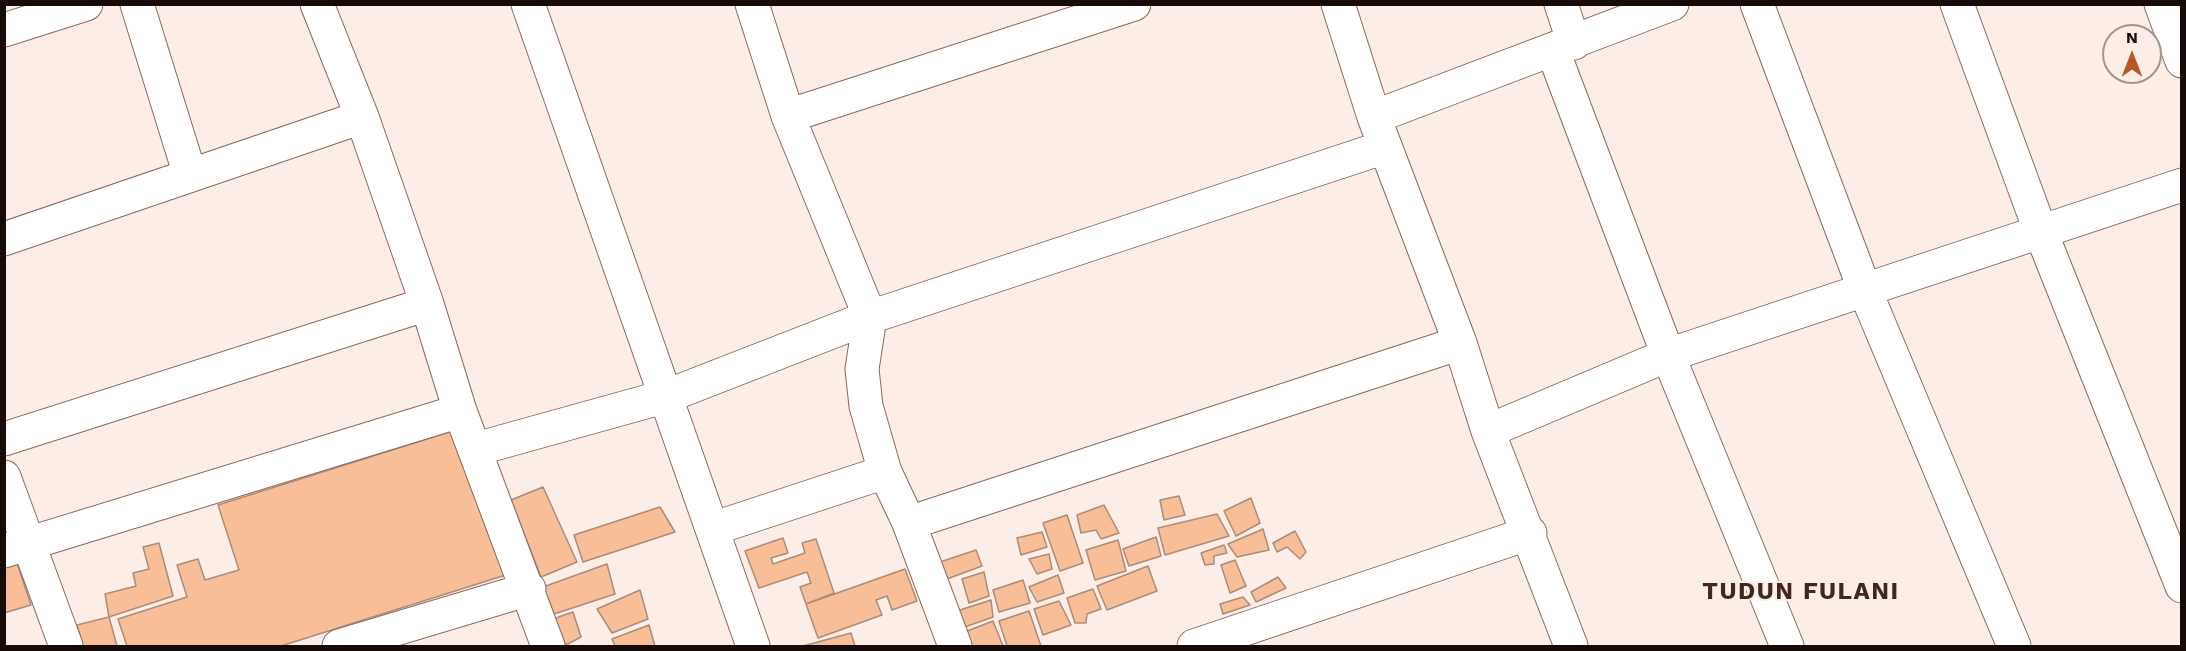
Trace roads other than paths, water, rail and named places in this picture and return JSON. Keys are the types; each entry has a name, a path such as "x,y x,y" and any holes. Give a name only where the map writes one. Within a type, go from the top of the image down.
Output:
{"street":[{"path":"4,30 86,4"},
{"path":"137,4 190,175"},
{"path":"317,4 362,117 427,304 460,411 529,589 548,646"},
{"path":"528,4 753,646"},
{"path":"752,4 788,116 870,317 862,369 866,405 885,472 909,523 955,646"},
{"path":"788,116 1134,4"},
{"path":"1338,4 1374,117 1460,343 1488,431 1530,533 1572,646"},
{"path":"1561,4 1563,47 1668,356 1787,646"},
{"path":"1374,117 1672,4"},
{"path":"1756,4 1864,288 2014,646"},
{"path":"1957,4 2040,230 2181,586"},
{"path":"2160,4 2181,61"},
{"path":"4,239 362,117"},
{"path":"476,449 667,396 870,317 1385,147"},
{"path":"1488,431 1668,356 1864,288 2181,185"},
{"path":"4,439 427,304"},
{"path":"909,523 1460,343"},
{"path":"17,547 460,411"},
{"path":"712,529 885,472"},
{"path":"4,477 17,547 66,646"},
{"path":"1194,646 1530,533"},
{"path":"339,646 529,589"}],"district":[{"name":"TUDUN FULANI","path":"1801,592"}]}
